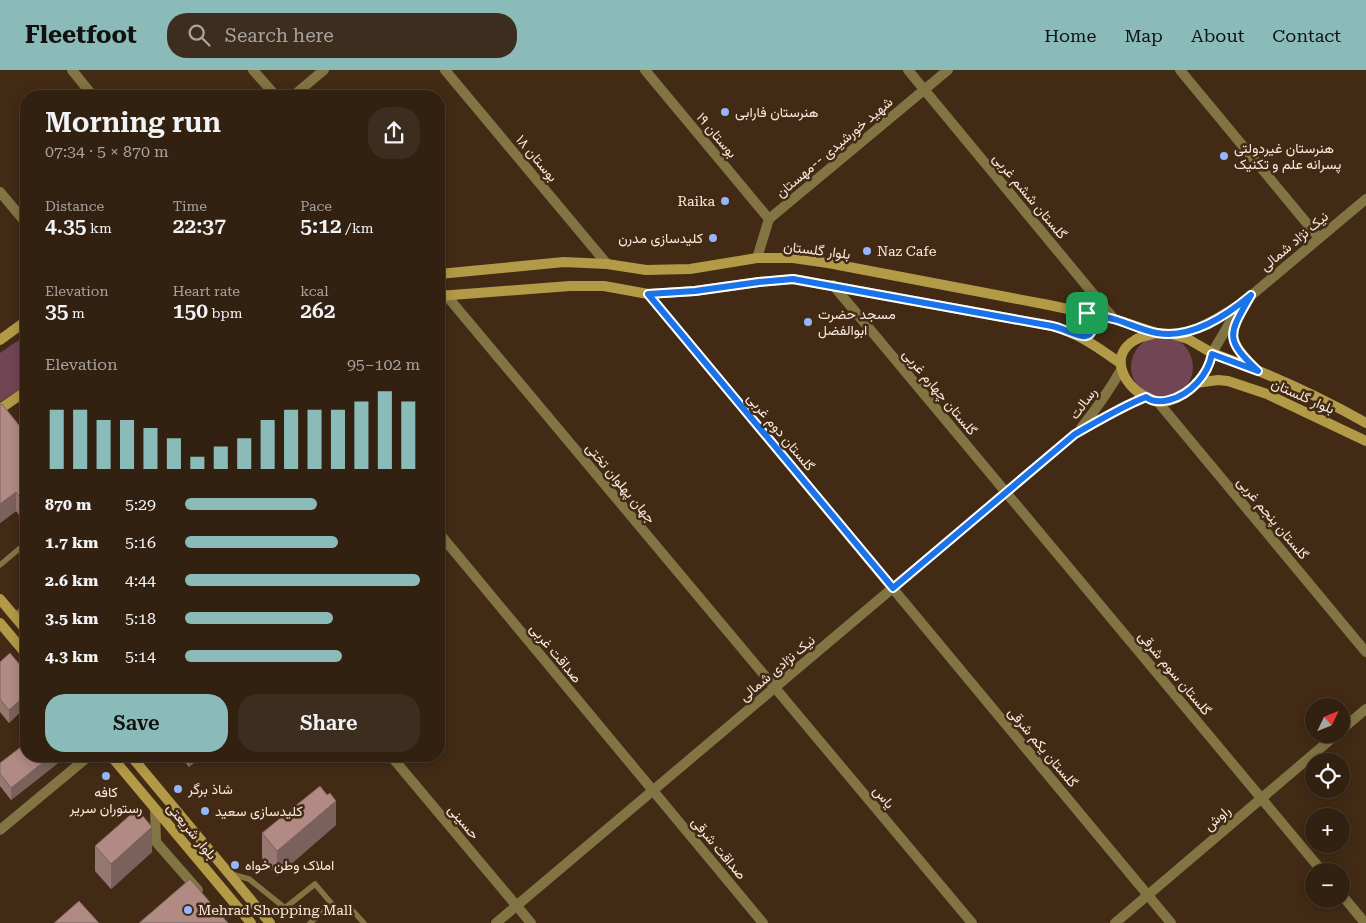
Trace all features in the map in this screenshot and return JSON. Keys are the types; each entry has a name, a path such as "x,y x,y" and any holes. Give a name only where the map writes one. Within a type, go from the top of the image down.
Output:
{"main road":[{"name":"بلوار گلستان","path":"445,273 564,262 608,264 646,270 690,269 757,258 793,258 828,263 1087,313 1114,319 1156,333"},
{"path":"445,296 570,286 604,286 648,294 695,291 793,279 1067,330 1081,337 1120,367 1131,387 1158,402 1180,396 1189,390 1208,368 1212,354 1188,339 1172,334 1156,333 1142,336 1128,345 1122,353 1120,367"},
{"path":"1251,295 1234,327 1233,338 1235,345 1243,356 1258,371"},
{"path":"1081,337 1088,335 1094,324 1092,318 1087,313"},
{"path":"0,340 20,325"},
{"name":"بلوار گلستان","path":"1212,354 1280,380 1366,423"},
{"name":"بلوار گلستان","path":"1196,383 1218,380 1228,381 1267,394 1366,441"},
{"path":"0,409 20,395"},
{"path":"0,599 20,623"},
{"path":"0,623 20,647"},
{"name":"بلوار شریعتی","path":"116,762 251,923"},
{"name":"بلوار شریعتی","path":"136,762 270,923"}],"street":[{"path":"72,70 88,90"},
{"path":"253,70 271,90"},
{"path":"300,90 324,70"},
{"name":"بوستان ۱۸","path":"445,70 608,264"},
{"name":"بوستان ۱۹","path":"645,70 769,219"},
{"name":"گلستان ششم غربی","path":"908,70 1114,319"},
{"name":"شهید خورشیدی --مهستان","path":"769,219 948,70"},
{"path":"1180,70 1319,238"},
{"path":"0,192 20,216"},
{"name":"نیک نژاد شمالی","path":"1240,304 1366,199"},
{"path":"757,258 769,219"},
{"name":"گلستان چهارم غربی","path":"833,285 1006,493"},
{"name":"گلستان دوم غربی","path":"648,294 893,588"},
{"name":"جهان پهلوان تختی","path":"445,300 775,688"},
{"path":"1172,334 1197,328 1240,304"},
{"path":"1212,354 1240,304"},
{"name":"رسالت","path":"1075,434 1100,405 1112,387 1120,367"},
{"name":"رسالت","path":"1075,434 1125,406 1146,397"},
{"name":"گلستان پنجم غربی","path":"1158,402 1366,652"},
{"name":"نیک نژادی شمالی","path":"496,923 1075,434"},
{"name":"گلستان سوم شرقی","path":"1006,493 1315,863"},
{"name":"صداقت غربی","path":"445,540 653,790"},
{"name":"گلستان یکم شرقی","path":"893,588 1171,923"},
{"name":"یاس","path":"775,688 972,923"},
{"path":"1350,722 1366,709"},
{"name":"راوش","path":"1115,923 1326,743"},
{"path":"0,830 82,762"},
{"name":"حسینی","path":"396,762 531,923"},
{"name":"صداقت شرقی","path":"653,790 763,923"},
{"path":"155,809 156,842 208,901"},
{"path":"1350,905 1365,923"}],"lane":[{"path":"0,566 20,548"},
{"path":"14,616 20,611"},
{"path":"229,874 249,879 285,908 315,884 332,904 310,923"},
{"path":"352,910 364,923"}],"shaded area":[{"path":"1162,336 1174,339 1184,345 1190,355 1193,367 1190,379 1184,389 1174,395 1162,398 1150,395 1140,389 1134,379 1131,367 1134,355 1140,345 1150,339"},
{"path":"20,339 20,389 0,402 0,353"}],"building":[{"path":"2,404 20,426 20,497 16,492 0,504 0,405"},
{"path":"10,653 20,665 20,702 19,701 9,710 0,699 0,662"},
{"path":"20,748 20,762 44,762 11,788 0,774 0,763"},
{"path":"320,786 327,795 330,793 336,801 277,851 262,833"},
{"path":"137,809 152,827 111,864 95,846"},
{"path":"190,879 228,923 139,923"},
{"path":"79,901 99,923 54,923"}],"place":[{"name":"هنرستان فارابی","path":"725,112"},
{"name":"هنرستان غیردولتی پسرانه علم و تکنیک","path":"1224,156"},
{"name":"Raika","path":"725,201"},
{"name":"کلیدسازی مدرن","path":"713,238"},
{"name":"Naz Cafe","path":"867,251"},
{"name":"مسجد حضرت ابوالفضل","path":"808,322"},
{"name":"کافه رستوران سریر","path":"106,776"},
{"name":"شاذ برگر","path":"178,789"},
{"name":"کلیدسازی سعید","path":"205,811"},
{"name":"املاک وطن خواه","path":"235,865"},
{"name":"Mehrad Shopping Mall","path":"188,910"}],"route":[{"path":"793,279 1052,326 1067,330 1081,337 1088,335 1094,324 1092,318 1087,313 1114,319 1156,333 1172,334 1192,330 1210,322 1251,295 1234,327 1233,338 1235,345 1243,356 1258,371 1212,354 1208,368 1189,390 1180,396 1158,402 1146,397 1108,414 1075,434 893,588 648,294 695,291 793,279"}]}
